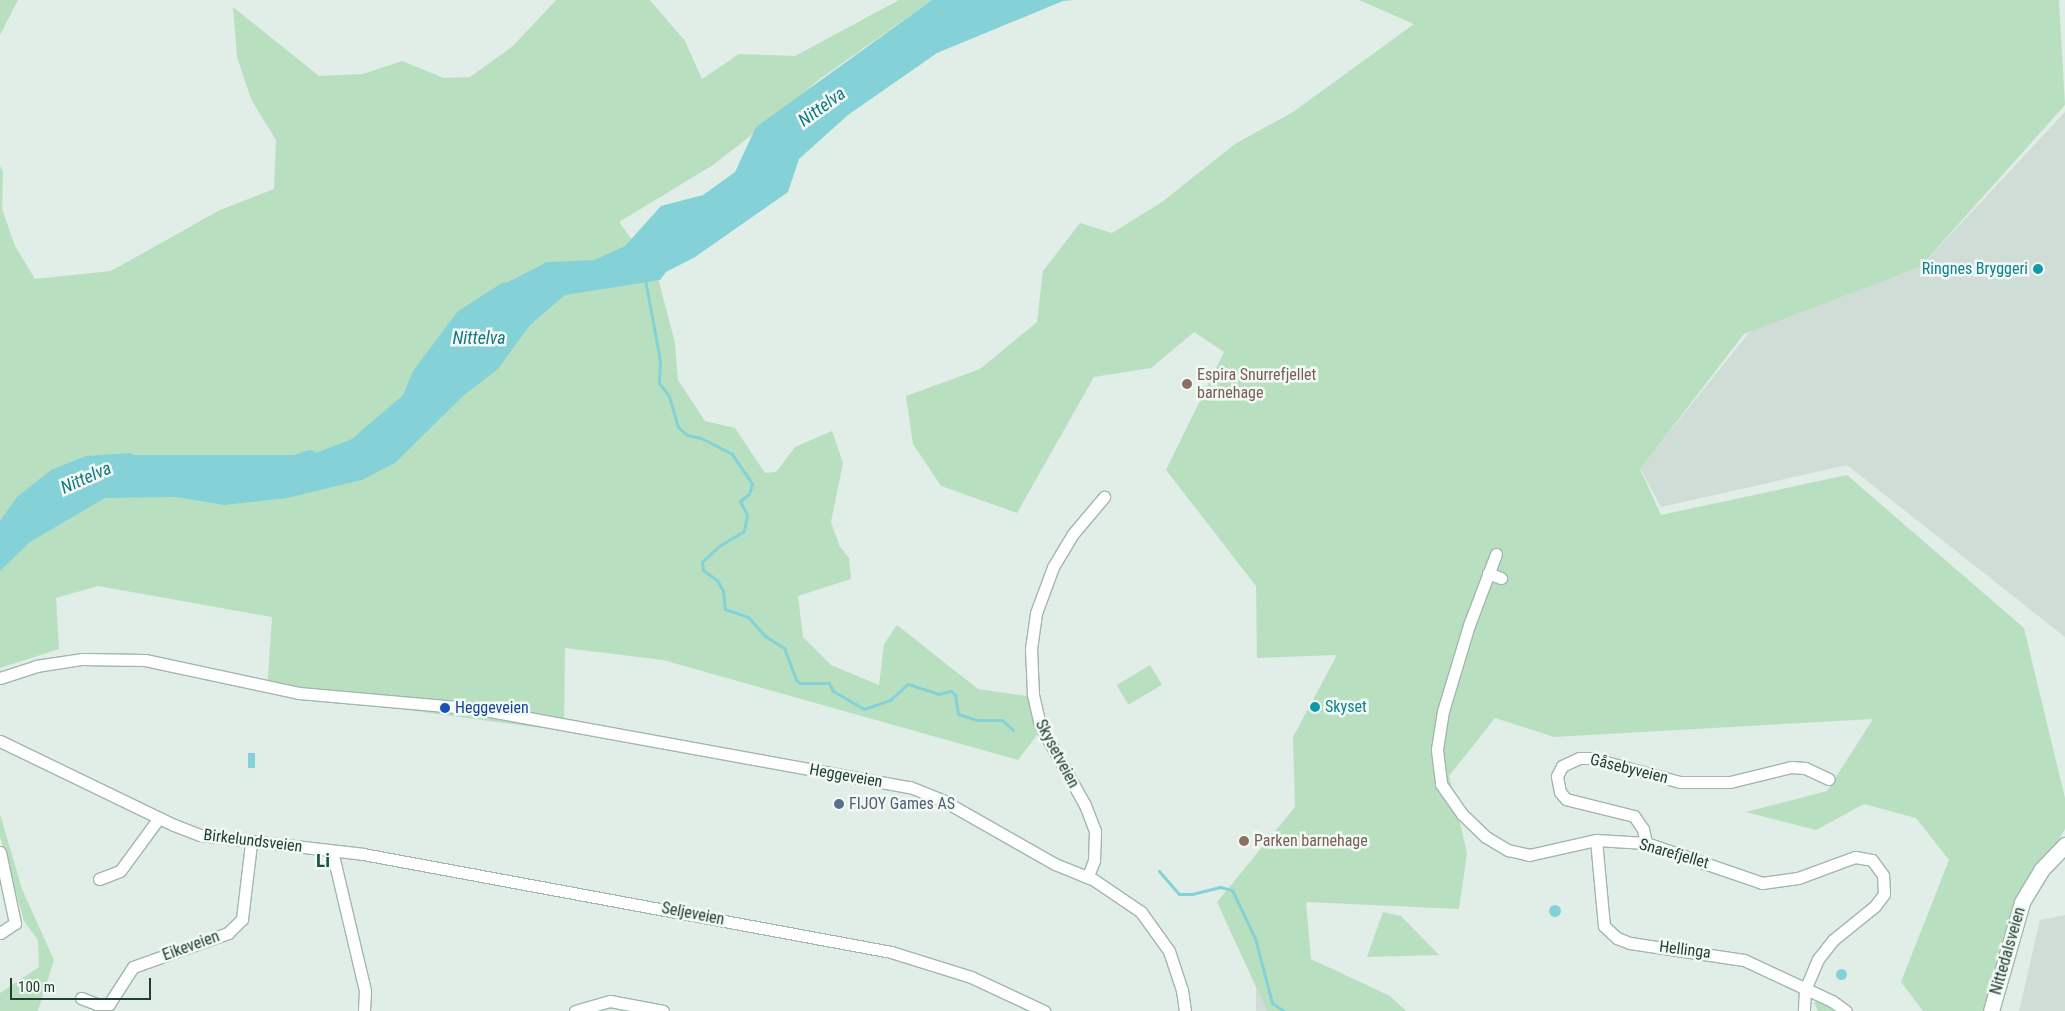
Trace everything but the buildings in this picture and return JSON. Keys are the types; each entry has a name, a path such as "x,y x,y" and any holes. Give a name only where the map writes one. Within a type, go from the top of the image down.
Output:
{"main road":[{"name":"Nittedalsveien","path":"1991,1011 2022,902 2040,870 2065,845"}],"street":[{"name":"Skysetveien","path":"1088,876 1094,860 1095,831 1085,805 1040,725 1033,694 1031,648 1036,613 1053,567 1072,535 1104,497"},
{"name":"Snarefjellet","path":"1496,554 1488,573 1444,711 1437,750 1442,784 1462,814 1486,837 1508,850 1529,855 1596,840 1646,843 1762,883 1778,883 1798,878 1854,857 1867,858 1876,864 1885,879 1882,898 1826,949 1805,989 1804,1011"},
{"path":"1488,573 1501,578"},
{"name":"Heggeveien","path":"0,678 36,666 82,659 145,660 299,693 479,708 898,785 939,799 1055,864 1088,876 1135,907 1156,928 1175,967 1185,1011"},
{"name":"Birkelundsveien","path":"0,740 159,818 200,835 251,843 332,851"},
{"name":"Gåsebyveien","path":"1646,843 1643,829 1634,816 1566,799 1560,792 1557,776 1562,766 1579,758 1591,758 1680,782 1730,782 1791,766 1805,768 1829,779"},
{"path":"99,879 120,871 159,818"},
{"name":"Hellinga","path":"1596,840 1603,922 1610,934 1630,943 1744,960 1846,1011"},
{"name":"Eikeveien","path":"81,998 98,1004 109,1004 133,967 228,933 242,919 251,843"},
{"path":"332,851 365,991 364,1011"},
{"name":"Seljeveien","path":"332,851 891,952 971,977 1044,1011"},
{"path":"0,852 15,923 0,932"},
{"path":"575,1011 610,1001 663,1011"}],"shaded area":[{"path":"2065,112 2065,637 1847,465 1661,507 1640,468 1752,329 1920,267"},
{"path":"2065,915 2065,1011 2019,1011 2040,920"},
{"path":"1256,987 1267,1011 1256,1011"}],"green space":[{"path":"0,0 18,0 0,35"},
{"path":"556,0 650,0 685,41 702,79 739,54 795,56 899,0 932,0 817,81 794,102 713,165 619,222 657,274 675,343 678,380 705,421 735,428 765,473 776,472 795,447 832,431 843,463 831,522 840,547 849,558 851,579 798,596 803,637 831,665 879,685 884,644 897,625 978,689 1027,696 1046,723 1018,760 663,660 565,648 564,731 267,691 272,617 98,586 56,598 59,649 0,668 0,166 3,171 2,209 15,246 35,279 111,271 220,210 274,189 276,140 251,99 237,57 233,7 319,76 363,74 402,61 444,78 470,77 513,46"},
{"path":"1359,0 2059,0 2065,105 1920,267 1744,334 1640,469 1661,515 1847,475 2024,628 2065,798 2065,829 2018,912 1995,1011 1923,1011 1901,982 1949,860 1916,818 1864,804 1816,830 1746,812 1827,791 1873,719 1554,737 1495,718 1449,776 1467,853 1459,909 1306,902 1311,959 1390,996 1406,1011 1267,1011 1217,902 1295,807 1293,737 1337,655 1257,658 1256,586 1166,470 1224,352 1194,332 1151,368 1094,377 1017,513 941,486 913,444 906,396 980,369 1037,322 1043,271 1080,223 1112,233 1162,202 1235,144 1293,112 1414,24"},
{"path":"1150,665 1162,685 1128,705 1117,685"},
{"path":"0,814 22,889 54,960 38,1011 0,1011 0,993 39,967 38,940 24,921 0,836"},
{"path":"1383,912 1401,916 1439,955 1367,957"},
{"path":"1819,999 1833,1011 1818,1011 1814,1003"}],"water":[{"name":"Nittelva","path":"932,0 1073,0 1063,1 937,53 848,115 799,159 788,192 695,257 666,272 660,280 565,295 530,325 498,369 463,396 395,463 362,480 287,498 224,505 176,497 105,498 30,542 0,571 0,521 17,497 51,470 86,456 130,453 155,465 282,466 352,439 403,395 413,371 458,311 502,283 565,273 625,246 661,206 703,195 735,172 756,127"},
{"path":"248,753 255,753 255,768 248,768"},
{"path":"1553,905 1557,905 1561,911 1557,917 1553,917 1549,913 1549,909"},
{"path":"1841,968 1847,974 1841,980 1835,974"}],"waterway":[{"name":"Nittelva","path":"516,288 549,271 596,269"},
{"path":"645,279 660,361 659,383 669,396 678,427 687,435 701,438 732,454 752,484 749,494 740,501 747,515 744,531 719,546 702,562 703,570 717,580 723,591 725,609 748,617 765,636 784,648 796,680 800,683 829,683 833,691 864,709 890,700 908,684 938,694 951,691 955,695 958,714 977,720 1002,720 1013,730"},
{"name":"Nittelva","path":"129,464 297,464 310,459"},
{"path":"1159,871 1179,894 1192,894 1220,887 1232,890 1255,938 1272,1003 1284,1011"}],"place":[{"name":"Ringnes Bryggeri","path":"2038,269"},
{"name":"Espira Snurrefjellet barnehage","path":"1187,384"},
{"name":"Skyset","path":"1315,707"},
{"name":"Heggeveien","path":"445,708"},
{"name":"FIJOY Games AS","path":"839,804"},
{"name":"Parken barnehage","path":"1244,841"}],"district":[{"name":"Li","path":"323,861"}]}
